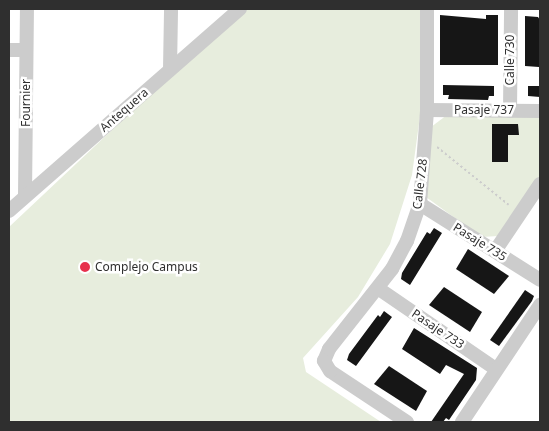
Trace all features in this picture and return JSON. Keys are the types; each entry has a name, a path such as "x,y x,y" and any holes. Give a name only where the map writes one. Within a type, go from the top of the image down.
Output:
{"street":[{"name":"Fournier","path":"25,196 27,9"},
{"path":"170,69 171,9"},
{"name":"Antequera","path":"9,211 240,9"},
{"name":"Calle 728","path":"406,422 330,371 324,361 329,349 379,289 408,241 420,204 426,138 427,9"},
{"name":"Calle 730","path":"510,111 511,9"},
{"path":"9,50 26,50"},
{"name":"Pasaje 737","path":"427,110 540,111"},
{"path":"495,251 540,184"},
{"name":"Pasaje 735","path":"420,204 540,280"},
{"name":"Pasaje 733","path":"379,289 496,369"},
{"path":"462,422 540,305"}],"path":[{"path":"426,138 520,214"}],"green space":[{"path":"247,9 421,9 420,116 412,175 390,244 358,297 303,358 306,372 381,422 9,422 9,227 164,81"},
{"path":"447,115 540,117 540,178 499,236 481,237 426,197 431,127"}],"building":[{"path":"440,15 486,19 486,15 498,15 498,65 440,65"},
{"path":"525,16 538,17 540,20 539,67 525,66"},
{"path":"443,85 494,86 494,96 489,96 488,100 448,99 449,95 443,95"},
{"path":"528,86 540,86 540,97 528,96"},
{"path":"492,124 518,124 519,135 508,135 508,162 492,162"},
{"path":"434,228 442,233 410,285 401,279 402,273 427,232 430,234"},
{"path":"468,249 509,276 494,294 456,269"},
{"path":"444,287 482,312 470,332 429,305"},
{"path":"525,290 534,296 532,301 499,346 490,340"},
{"path":"384,311 392,317 356,366 347,360 349,354 378,315 380,317"},
{"path":"414,328 477,368 476,380 449,420 446,418 443,422 431,422 464,374 446,365 440,374 402,349"},
{"path":"389,366 427,391 416,411 374,384"}],"place":[{"name":"Complejo Campus","path":"85,267"}]}
